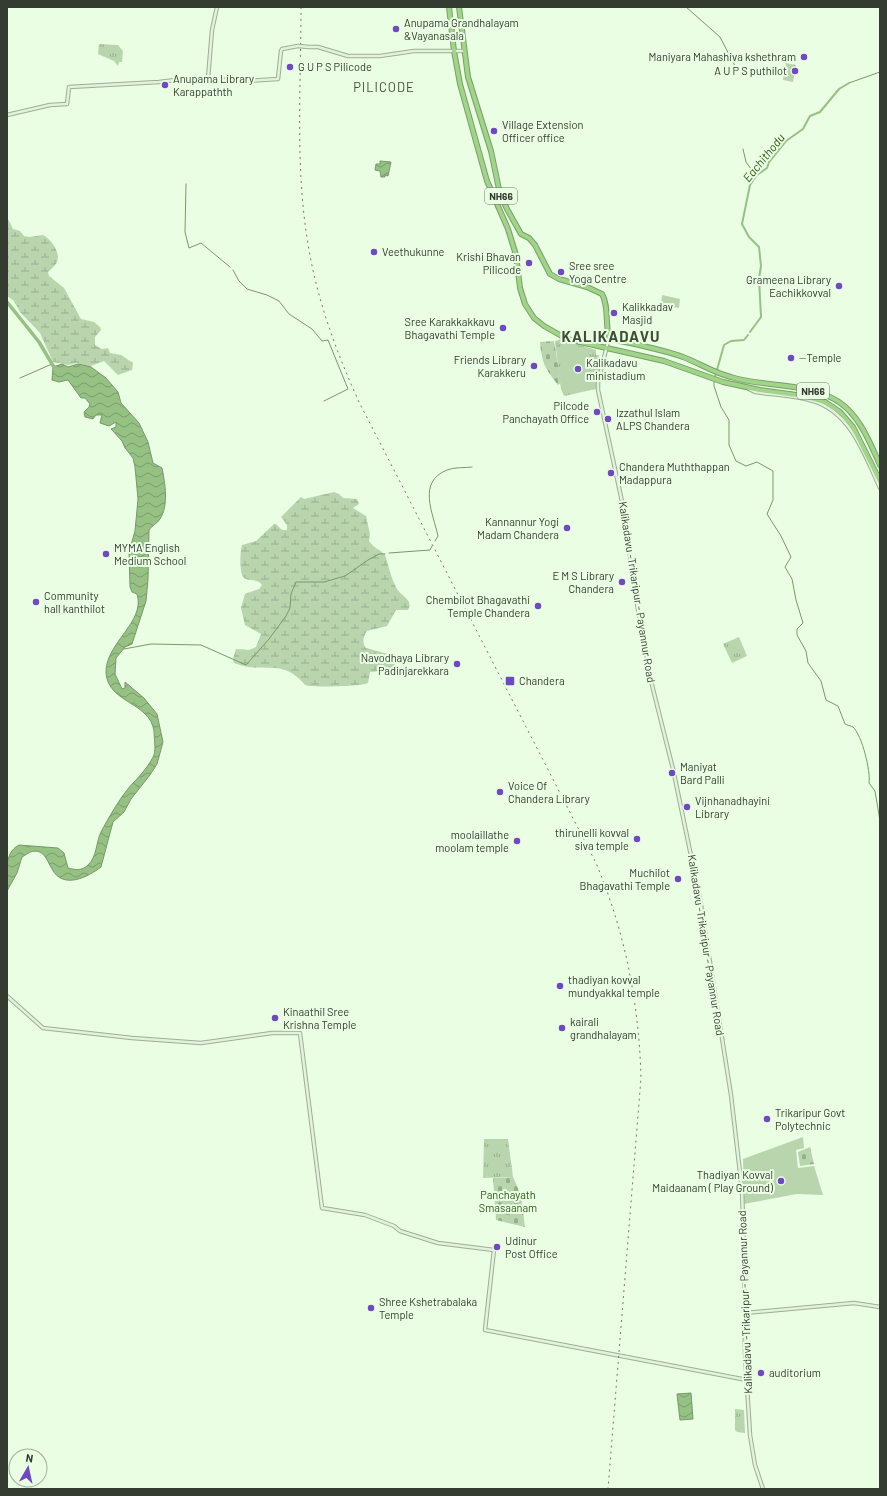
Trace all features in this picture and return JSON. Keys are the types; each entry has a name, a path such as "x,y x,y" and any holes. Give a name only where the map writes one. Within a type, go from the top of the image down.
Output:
{"highway":[{"name":"NH66","path":"449,7 454,51 460,84 487,181 508,229 516,255 520,288 525,304 534,318 554,334 567,339 606,350 664,361 723,382 816,398 833,407 853,427 880,481"},
{"name":"NH66","path":"459,7 464,51 474,96 491,151 500,194 521,234 529,238 535,245 550,274 559,279 588,287 602,294 605,302 609,337 683,357 729,377 746,382 806,389 828,396 840,403 860,425 880,465"}],"main road":[{"path":"208,80 212,30 217,7"},
{"path":"7,114 50,105 67,104 69,87 158,82 192,78 244,81 278,79 282,49 298,46 318,47 348,56 380,56 414,50 464,51"},
{"name":"Kalikadavu -Trikaripur - Payannur Road","path":"609,337 598,390 626,520 633,582 652,685 673,769 700,898 731,1095 742,1190 747,1380 750,1435 755,1465 763,1489"},
{"path":"747,387 755,392 814,401 834,411 854,434 880,488"},
{"path":"7,996 43,1028 132,1038 201,1043 272,1033 300,1033 322,1208 365,1214 394,1226 400,1231 438,1243 494,1250 485,1330 747,1380"},
{"path":"745,1313 854,1303 880,1307"}],"green space":[{"path":"99,44 118,45 123,51 122,62 119,62 118,66 114,61 98,54"},
{"path":"786,63 796,65 793,82 783,80"},
{"path":"7,217 13,229 20,231 24,236 30,237 43,235 52,243 58,258 55,265 48,272 49,276 64,288 81,319 94,322 100,327 101,330 95,337 95,345 102,349 108,348 110,353 121,355 133,363 132,370 118,375 104,361 88,367 77,363 68,365 53,362 40,333 20,312 14,301 7,296"},
{"path":"662,295 680,299 679,308 661,305"},
{"path":"561,339 596,350 596,355 599,355 598,363 600,363 596,389 564,396 561,389 555,341"},
{"path":"554,341 561,383 558,385 545,365 540,342"},
{"name":"Kalikadavu ministadium","path":"588,348 594,386 571,391 567,379 563,378 562,370 567,369 564,352"},
{"path":"334,492 343,498 357,499 359,504 353,508 366,516 370,534 369,541 385,555 395,585 409,603 408,610 396,610 387,626 367,631 364,638 366,648 392,655 395,663 394,670 370,672 368,683 365,684 349,686 310,686 305,685 288,671 272,668 254,668 234,663 233,659 236,649 249,650 256,647 261,634 245,625 241,608 245,594 259,589 262,585 242,576 240,562 242,545 256,541 274,524 282,530 287,530 287,525 281,517 301,497 304,499"},
{"path":"739,637 747,656 732,663 723,644"},
{"name":"Thadiyan Kovval Maidaanam ( Play Ground)","path":"803,1137 804,1148 796,1150 798,1168 814,1166 823,1195 797,1194 744,1204 743,1159"},
{"path":"484,1139 508,1139 513,1177 483,1178"},
{"path":"810,1147 814,1164 800,1166 798,1152"},
{"name":"Panchayath Smasaanam","path":"513,1177 521,1195 525,1227 496,1220 493,1178"},
{"path":"735,1409 744,1410 745,1433 737,1432 735,1430"}],"water":[{"path":"380,161 391,162 388,176 385,175 385,177 381,177 380,171 375,170 376,164 380,164"},
{"path":"62,364 68,367 78,364 91,367 106,378 118,392 121,403 139,423 148,442 153,463 162,468 165,487 165,507 160,519 149,530 146,601 132,644 125,647 116,658 115,674 122,689 125,688 125,682 144,698 157,714 163,742 157,764 131,799 124,812 113,822 101,867 83,878 76,880 62,879 52,869 42,853 35,851 30,852 22,857 17,873 7,891 8,859 10,853 19,845 58,848 64,853 68,868 78,870 88,865 95,854 99,836 112,813 129,787 148,766 155,752 154,731 151,721 138,708 114,691 108,683 106,673 107,662 136,614 138,604 137,594 132,592 130,587 129,552 135,531 138,499 133,458 125,448 122,441 111,429 116,427 116,422 109,426 100,423 102,415 96,415 93,419 85,417 84,412 90,404 85,398 81,398 68,380 59,382 52,380 53,367"},
{"path":"691,1393 693,1419 680,1420 677,1394"}],"waterway":[{"path":"686,7 720,37 736,68"},
{"path":"849,83 880,72"},
{"name":"Eachithodu","path":"750,332 761,317 759,279 761,266 759,247 749,237 742,224 750,185 757,175 767,168 769,162 786,141 803,129 810,116 820,112 839,89 849,83"},
{"path":"743,149 746,162 756,176"},
{"path":"186,184 185,232 189,248 201,243 230,267"},
{"path":"233,270 239,281 247,289 267,295 279,301 289,314 312,329 322,341 328,340 348,389 324,401"},
{"path":"7,302 39,342 55,369"},
{"name":"Eachithodu","path":"715,377 724,345 731,341 744,340 748,335"},
{"path":"20,378 52,364"},
{"path":"714,382 721,407 729,420 729,445 736,461 746,466 757,462 773,471 773,500 767,514 781,536 791,557 785,567 792,579 796,600 803,623 797,629 797,635 806,651 808,663 821,681 826,700 838,706 845,724 853,727 860,738 869,771 869,783 875,791 880,821"},
{"path":"435,541 438,536 429,499 432,482 438,475 447,470 472,467"},
{"path":"389,553 430,550 432,546"},
{"path":"124,649 151,644 201,645 246,665 269,639 286,616 290,608 291,594 296,582 324,582 345,576 368,560 379,554 385,554"}],"railway":[{"path":"301,7 301,185 312,265 328,325 359,402 596,863 615,915 629,968 637,1022 641,1078 608,1489"}],"place":[{"name":"Anupama Grandhalayam &Vayanasala","path":"396,29"},
{"name":"Maniyara Mahashiva kshethram","path":"804,57"},
{"name":"G U P S Pilicode","path":"290,67"},
{"name":"A U P S puthilot","path":"795,71"},
{"name":"Anupama Library Karappathth","path":"165,85"},
{"name":"Village Extension Officer office","path":"494,131"},
{"name":"Veethukunne","path":"374,252"},
{"name":"Krishi Bhavan Pilicode","path":"529,263"},
{"name":"Sree sree Yoga Centre","path":"561,272"},
{"name":"Grameena Library Eachikkovval","path":"839,286"},
{"name":"Kalikkadav Masjid","path":"614,313"},
{"name":"Sree Karakkakkavu Bhagavathi Temple","path":"503,328"},
{"name":"--Temple","path":"791,358"},
{"name":"Friends Library Karakkeru","path":"534,366"},
{"name":"Kalikadavu ministadium","path":"578,369"},
{"name":"Pilcode Panchayath Office","path":"597,412"},
{"name":"Izzathul Islam ALPS Chandera","path":"608,419"},
{"name":"Chandera Muththappan Madappura","path":"611,473"},
{"name":"Kannannur Yogi Madam Chandera","path":"567,528"},
{"name":"MYMA English Medium School","path":"106,554"},
{"name":"E M S Library Chandera","path":"622,582"},
{"name":"Community hall kanthilot","path":"36,602"},
{"name":"Chembilot Bhagavathi Temple Chandera","path":"538,606"},
{"name":"Navodhaya Library Padinjarekkara","path":"457,664"},
{"name":"Chandera","path":"510,681"},
{"name":"Maniyat Bard Palli","path":"672,773"},
{"name":"Voice Of Chandera Library","path":"500,792"},
{"name":"Vijnhanadhayini Library","path":"687,807"},
{"name":"thirunelli kovval siva temple","path":"637,839"},
{"name":"moolaillathe moolam temple","path":"517,841"},
{"name":"Muchilot Bhagavathi Temple","path":"678,879"},
{"name":"thadiyan kovval mundyakkal temple","path":"560,986"},
{"name":"Kinaathil Sree Krishna Temple","path":"275,1018"},
{"name":"kairali grandhalayam","path":"562,1028"},
{"name":"Trikaripur Govt Polytechnic","path":"767,1119"},
{"name":"Thadiyan Kovval Maidaanam ( Play Ground)","path":"781,1181"},
{"name":"Udinur Post Office","path":"497,1247"},
{"name":"Shree Kshetrabalaka Temple","path":"371,1308"},
{"name":"auditorium","path":"761,1373"}],"district":[{"name":"PILICODE","path":"384,87"},
{"name":"KALIKADAVU","path":"611,337"}]}
